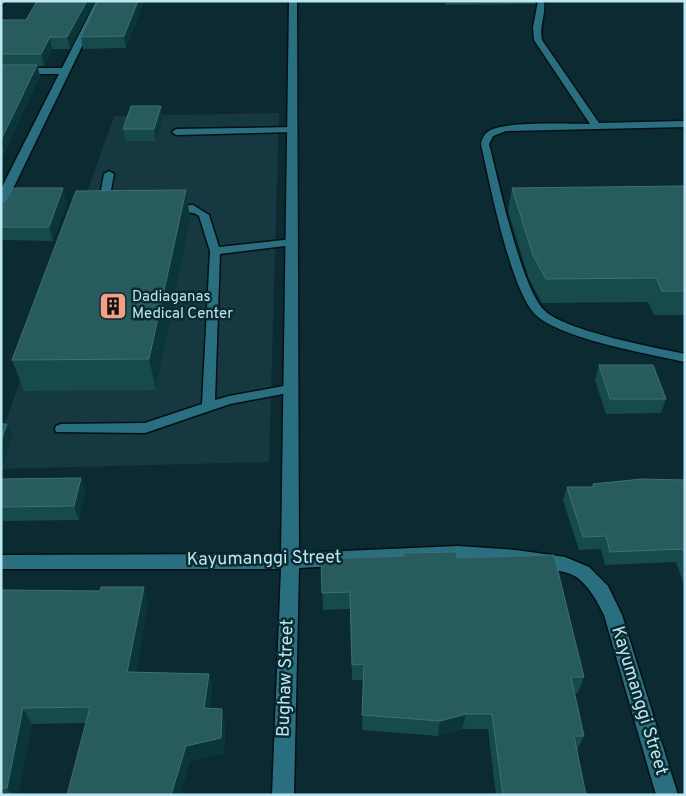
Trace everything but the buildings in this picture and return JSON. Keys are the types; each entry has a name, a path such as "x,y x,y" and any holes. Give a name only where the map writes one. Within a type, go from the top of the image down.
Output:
{"street":[{"path":"1,201 100,1"},
{"name":"Bughaw Street","path":"283,795 290,561 289,389 293,242 293,1"},
{"path":"1,71 66,71"},
{"name":"Kayumanggi Street","path":"1,562 290,561 458,553 516,557 565,566 583,572 602,592 612,615 666,795"}],"lane":[{"path":"542,1 535,29 538,40 597,127"},
{"path":"685,124 506,128 492,131 487,135 485,144 529,298 540,313 563,326 685,358"},
{"path":"176,132 293,130"},
{"path":"109,174 102,206 114,211"},
{"path":"163,209 193,208 204,215 215,251 208,407"},
{"path":"215,251 293,242"},
{"path":"61,429 145,428 229,400 289,389"}],"shaded area":[{"path":"279,113 269,462 1,469 1,435 114,116"}],"place":[{"name":"Dadiaganas Medical Center","path":"113,306"}]}
